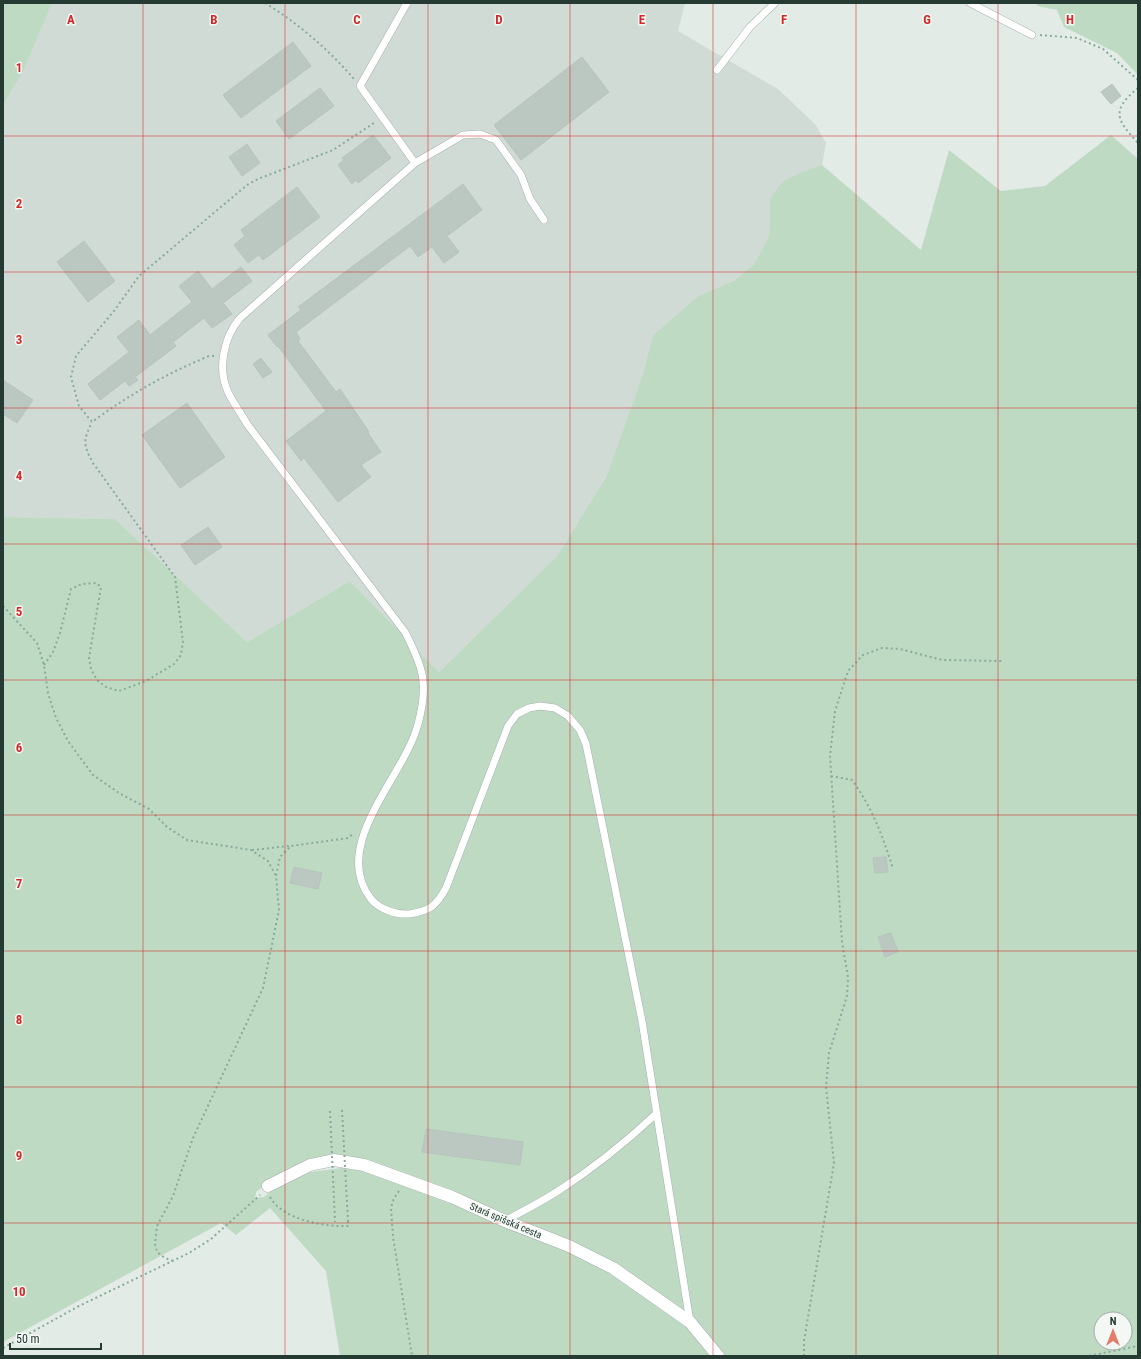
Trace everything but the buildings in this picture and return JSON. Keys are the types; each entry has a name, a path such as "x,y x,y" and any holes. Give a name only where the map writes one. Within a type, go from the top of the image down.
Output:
{"street":[{"name":"Stará spišská cesta","path":"268,1186 310,1165 334,1160 364,1165 408,1182 452,1196 505,1221 569,1246 613,1268 690,1322 718,1356"}],"lane":[{"path":"407,3 360,86 415,163"},
{"path":"716,70 750,27 775,3"},
{"path":"970,3 1032,35"},
{"path":"544,220 530,199 521,175 496,140 480,134 463,135 415,163 240,318 229,334 223,356 223,367 228,391 247,424 405,632 422,669 424,684 418,725 410,746 368,823 360,849 358,871 364,890 374,903 388,911 406,914 425,911 439,901 446,888 508,726 517,714 529,708 540,706 555,708 568,716 580,730 586,744 596,788 642,1021 690,1322"},
{"path":"505,1221 557,1192 609,1156 657,1113"}],"path":[{"path":"265,3 289,18 319,43 360,86"},
{"path":"1045,35 1077,38 1103,49 1138,80"},
{"path":"1138,88 1125,98 1119,112 1121,124 1138,143"},
{"path":"92,422 79,406 71,377 76,356 114,311 138,276 247,185 258,179 333,150 382,118"},
{"path":"44,665 53,652 60,633 71,589 82,584 96,583 101,587 101,595 93,627 89,658 91,669 98,680 106,687 119,691 134,687 174,664 181,655 183,642 175,577 88,453 85,448 85,437 92,422 123,399 164,376 209,356 223,356"},
{"path":"3,606 36,643 44,665 48,692 56,718 68,741 93,775 119,793 149,808 167,827 187,840 251,850 348,838 368,823"},
{"path":"804,1356 804,1341 834,1163 826,1087 829,1053 847,996 848,978 842,942 830,756 835,711 848,671 863,656 882,648 900,649 942,660 1002,661"},
{"path":"831,776 852,780 864,797 882,835 893,869"},
{"path":"173,1261 165,1258 157,1252 154,1244 157,1226 173,1196 193,1138 263,988 279,910 276,876 280,857 291,846"},
{"path":"251,850 268,861 276,876"},
{"path":"268,1186 270,1198 276,1206 285,1213 297,1218 335,1226 348,1226 342,1110"},
{"path":"330,1111 335,1226"},
{"path":"408,1182 396,1194 391,1208 393,1237 412,1356"},
{"path":"3,1348 79,1306 173,1261 211,1239 268,1186"},
{"path":"1089,1356 1138,1346"}],"shaded area":[{"path":"52,3 685,3 678,31 778,89 815,124 826,143 822,165 804,171 770,199 769,236 754,264 735,280 698,296 653,335 642,377 606,477 557,556 439,672 350,581 247,642 115,519 3,517 3,102 6,101 23,72"}],"green space":[{"path":"3,3 52,3 23,72 5,102 3,102"},
{"path":"1038,3 1138,3 1138,75 1117,53 1064,27 1057,10 1037,6"},
{"path":"1111,135 1138,159 1138,1356 340,1356 326,1271 270,1208 236,1235 221,1223 3,1342 3,517 115,519 247,642 350,581 439,672 557,556 606,477 642,377 653,335 698,296 735,280 754,264 769,236 770,199 781,183 804,171 822,165 921,250 949,150 1001,191 1045,186","holes":["367,1161 349,1167 311,1172 276,1187 264,1197 255,1198 256,1192 280,1174"]}]}
